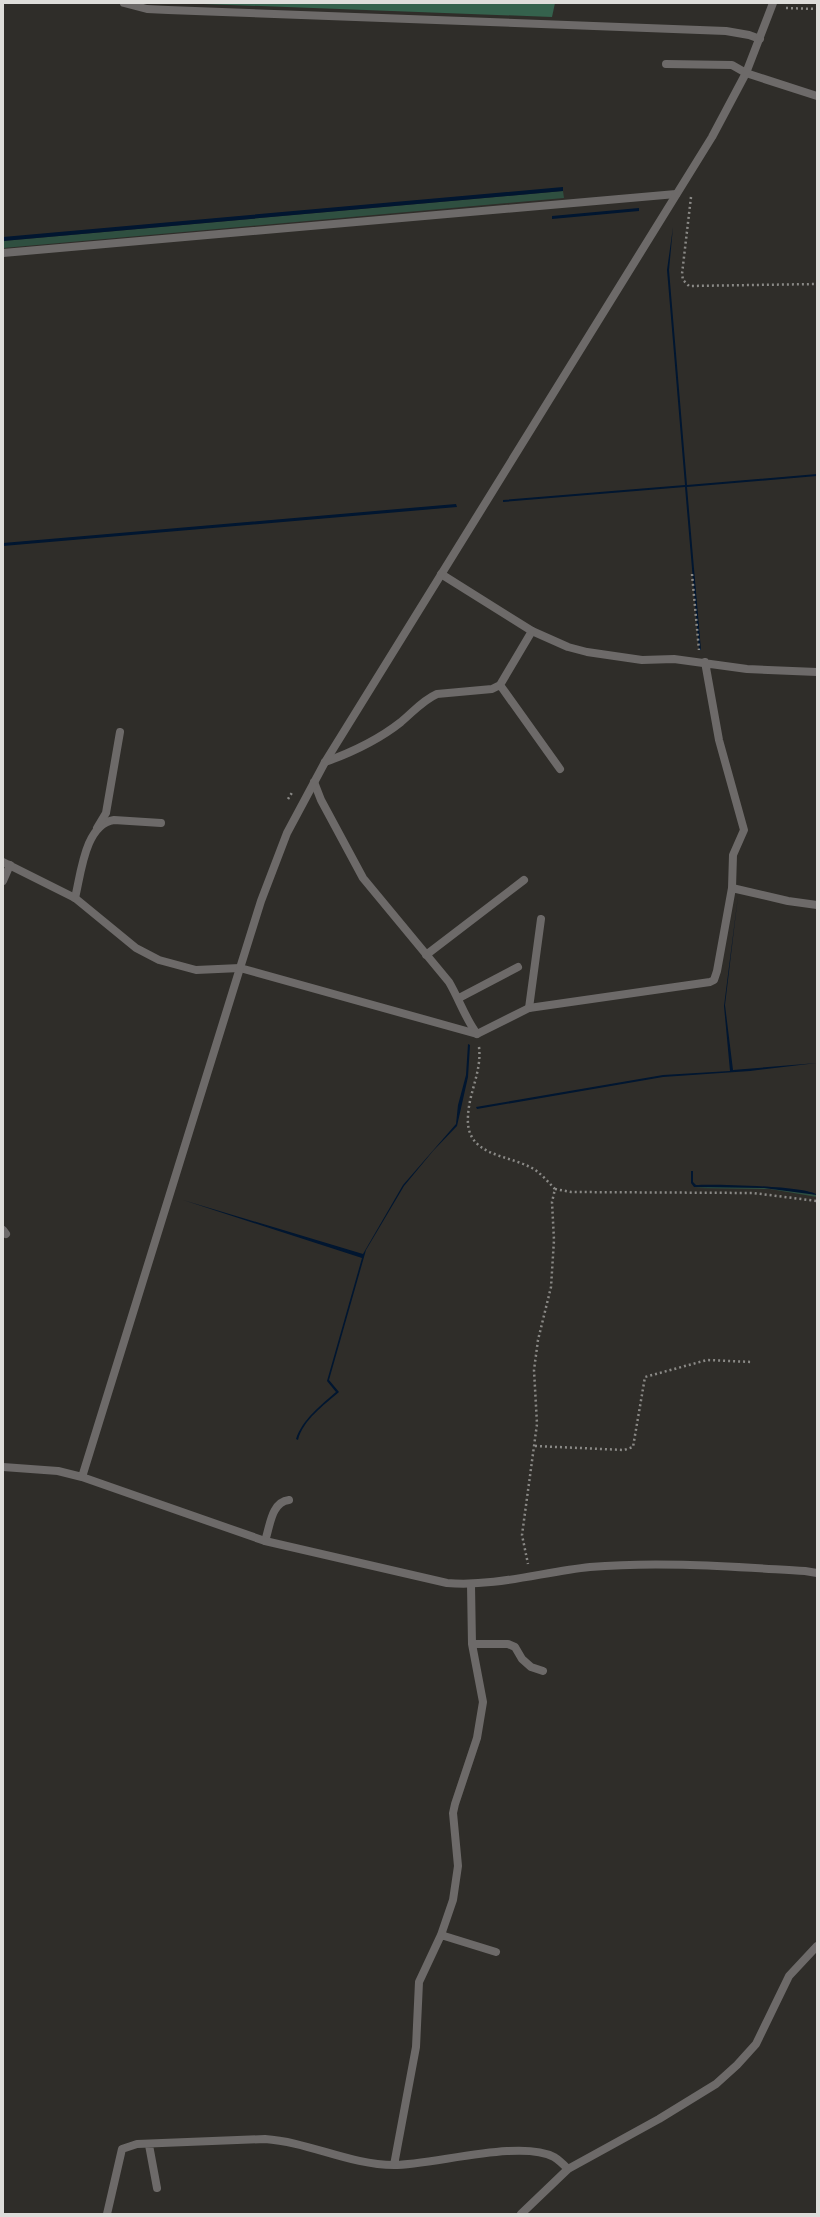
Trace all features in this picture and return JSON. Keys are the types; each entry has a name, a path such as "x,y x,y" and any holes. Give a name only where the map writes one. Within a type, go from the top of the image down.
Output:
{"street":[{"path":"124,3 147,9 726,31 762,36"},
{"path":"82,1477 261,901 287,833 324,762 712,137 746,73 762,36 772,4"},
{"path":"666,64 732,65 746,73 817,96"},
{"path":"3,253 676,194"},
{"path":"441,574 532,631 568,647 606,656 642,660 674,659 705,662 747,669 817,672"},
{"path":"324,762 355,752 374,741 401,722 429,697 437,694 492,689 500,685 532,631"},
{"path":"3,880 7,864 75,898 136,948 159,960 196,970 240,968 477,1034 529,1008 706,983 714,980 732,888 733,855 744,830 719,740 705,662"},
{"path":"500,685 560,769"},
{"path":"75,898 90,839 106,813 120,732"},
{"path":"314,782 321,800 362,878 449,982 459,998 468,1022 477,1034"},
{"path":"97,828 106,821 114,820 161,823"},
{"path":"426,956 524,880"},
{"path":"732,888 788,901 817,905"},
{"path":"529,1008 541,919"},
{"path":"459,998 518,967"},
{"path":"3,1467 58,1471 82,1477 265,1541 423,1579 471,1586 561,1571 634,1564 805,1571 817,1573"},
{"path":"265,1541 276,1507 283,1501 290,1500"},
{"path":"394,2165 416,2047 420,1982 441,1935 453,1900 458,1866 453,1813 477,1738 483,1702 472,1644 471,1586"},
{"path":"472,1644 508,1644 514,1647 522,1659 531,1667 543,1671"},
{"path":"441,1935 496,1952"},
{"path":"521,2214 568,2169 659,2119 710,2088 737,2065 756,2044 789,1976 817,1946"},
{"path":"108,2214 122,2150 137,2144 149,2145 265,2139 285,2140 369,2163 394,2165 515,2150 554,2157 568,2169"},
{"path":"149,2145 157,2188"}],"path":[{"path":"782,12 787,8 817,9"},
{"path":"691,193 682,274 683,280 689,286 817,284"},
{"path":"692,574 699,650 701,650"},
{"path":"286,804 293,790"},
{"path":"477,1034 480,1061 468,1114 468,1124 473,1141 480,1148 534,1169 555,1189 579,1192 753,1193 817,1201"},
{"path":"532,1577 522,1535 537,1424 534,1370 538,1340 552,1288 554,1240 552,1202 555,1189"},
{"path":"535,1446 624,1450 633,1447 645,1377 707,1360 752,1362"}],"green space":[{"path":"177,3 555,3 552,17"},
{"path":"563,191 564,198 3,248 3,241"},
{"path":"722,1186 782,1189 817,1195 817,1197 770,1189 694,1188"}],"water":[{"path":"563,187 563,191 3,241 3,237"},
{"path":"639,208 639,211 552,219 552,216"},
{"path":"673,227 669,270 687,485 817,474 817,476 687,487 701,650 699,650 685,487 503,502 503,500 685,485 667,270"},
{"path":"456,504 457,507 3,546 3,543"},
{"path":"738,896 725,1005 733,1070 817,1063 750,1071 663,1077 477,1109 476,1107 663,1075 730,1071 724,1006"},
{"path":"468,1044 470,1045 468,1077 457,1126 433,1151 404,1186 366,1250 329,1380 339,1392 309,1419 298,1440 296,1439 303,1425 319,1407 336,1392 327,1381 362,1258 183,1200 363,1254 403,1185 456,1124 458,1105 466,1075"},
{"path":"691,1171 693,1171 693,1182 696,1185 740,1185 780,1188 810,1192 817,1195 764,1188 694,1187 691,1183"}]}
